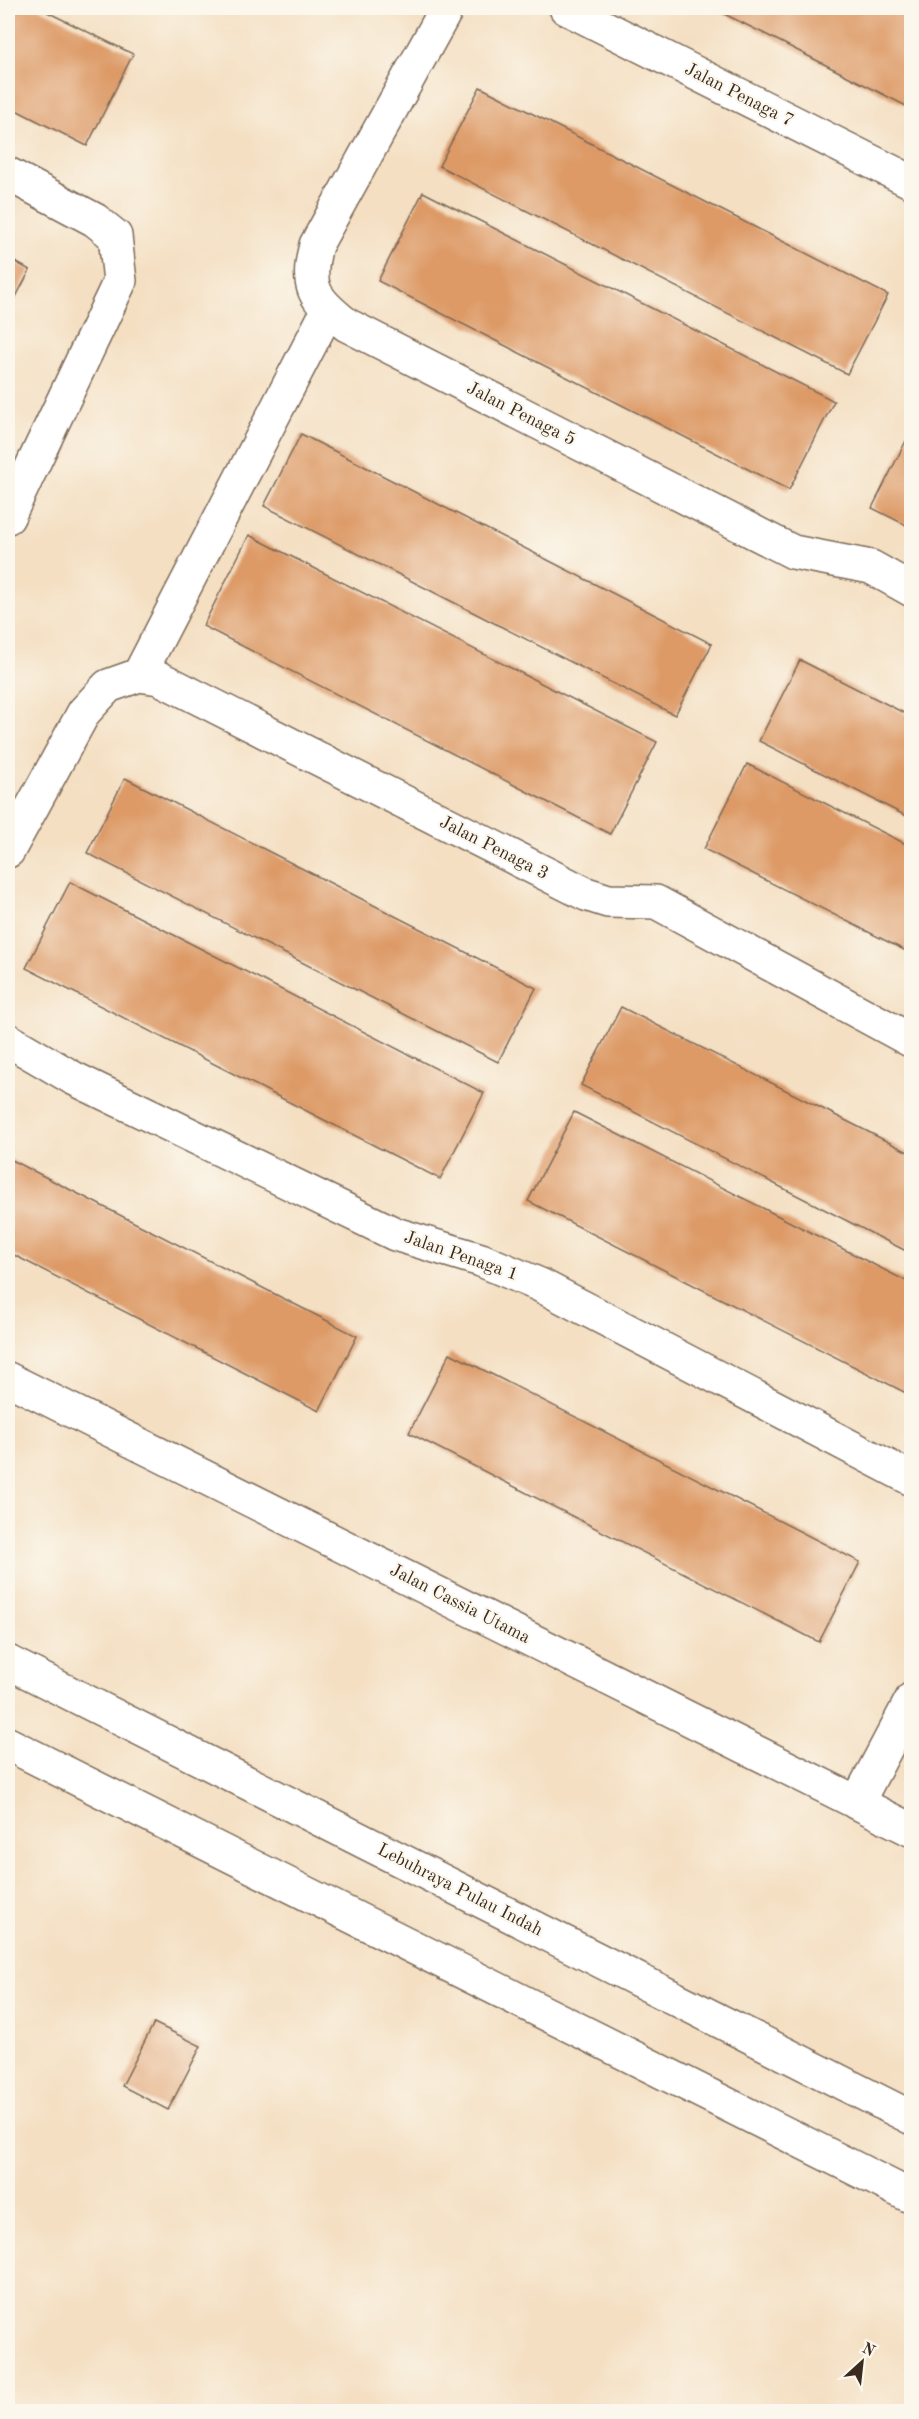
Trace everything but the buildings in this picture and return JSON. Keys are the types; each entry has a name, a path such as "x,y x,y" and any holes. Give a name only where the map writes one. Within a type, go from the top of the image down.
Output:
{"street":[{"name":"Jalan Penaga 5","path":"447,8 316,245 310,268 311,281 316,294 328,310 347,325 793,552 871,567 912,590"},
{"name":"Jalan Penaga 7","path":"566,8 912,182"},
{"path":"8,174 95,220 115,236 120,281 8,517"},
{"path":"8,851 84,712 108,686 139,675 328,310"},
{"name":"Jalan Penaga 3","path":"139,675 159,678 586,894 608,901 656,902 912,1041"},
{"name":"Jalan Penaga 1","path":"8,1040 73,1078 395,1234 481,1260 540,1285 912,1479"},
{"name":"Jalan Cassia Utama","path":"8,1379 912,1830"},
{"name":"Lebuhraya Pulau Indah","path":"8,1662 912,2118"},
{"path":"857,1803 912,1699"},
{"path":"8,1744 912,2197"}]}
